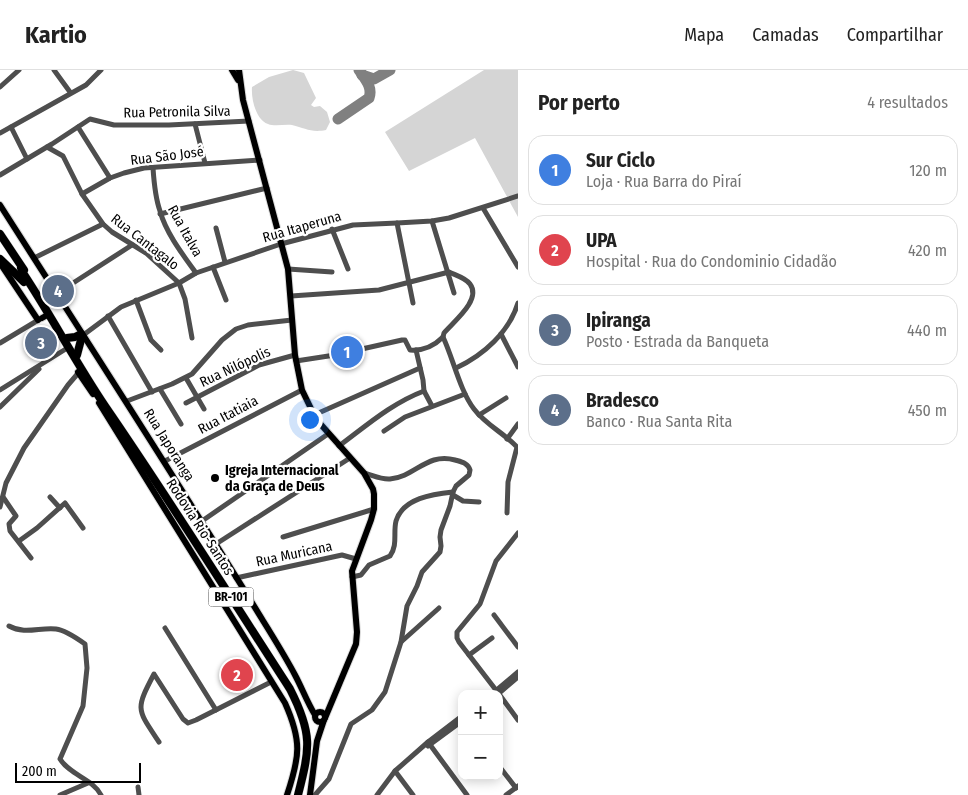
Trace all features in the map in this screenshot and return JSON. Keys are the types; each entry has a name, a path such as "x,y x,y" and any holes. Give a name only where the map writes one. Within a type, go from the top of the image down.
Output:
{"highway":[{"name":"Rodovia Rio-Santos","path":"0,234 42,302 44,317 67,349 75,355 109,406 110,412"},
{"path":"0,259 36,294"},
{"name":"Rodovia Rio-Santos","path":"21,268 26,272 67,338 81,372 110,412 290,690 302,712 308,746 298,795"},
{"path":"67,338 75,337 82,339 75,355"}],"main road":[{"path":"232,70 240,84"},
{"path":"239,70 240,84 249,121 288,269 295,358 302,390 314,415 328,434 364,473 373,489 375,500 374,509 356,559 352,577 357,632 356,644 329,708 320,716 310,795"},
{"name":"Rua Japoranga","path":"0,205 82,339 127,401 202,521 295,676 308,704 320,716"},
{"path":"0,264 44,317"},
{"path":"81,372 288,710 294,723 298,741 297,758 287,795"}],"street":[{"path":"0,88 19,70"},
{"path":"54,70 70,92"},
{"path":"0,133 70,92 91,82 101,70"},
{"name":"Rua Petronila Silva","path":"0,175 90,119 114,124 195,124 249,121"},
{"path":"195,124 205,163"},
{"path":"11,127 27,159"},
{"path":"78,127 110,178"},
{"name":"Rua Cantagalo","path":"47,147 63,156 91,210 103,224 112,232 146,253 178,283"},
{"name":"Rua São José","path":"82,194 124,172 205,163 260,160"},
{"name":"Rua Italva","path":"153,168 154,189 160,214 180,250 196,273"},
{"path":"160,214 267,188"},
{"name":"Rua Itaperuna","path":"82,339 121,307 225,262 332,229 353,225 432,221 483,208 518,196"},
{"path":"483,208 518,267"},
{"path":"432,221 454,292"},
{"path":"34,258 103,224"},
{"path":"398,224 414,303"},
{"path":"216,228 225,262"},
{"path":"332,229 348,270"},
{"path":"56,294 132,245"},
{"path":"213,267 226,300"},
{"path":"288,269 332,272"},
{"path":"291,296 379,290 449,272 470,283 473,290 470,305 444,333 443,337 431,346 416,350 424,391 432,406"},
{"path":"178,283 185,299 192,338"},
{"path":"136,300 151,340 161,350"},
{"path":"456,368 473,358 501,334 510,323 518,305"},
{"path":"108,316 152,392"},
{"path":"0,343 44,317"},
{"path":"127,401 186,378 197,370 222,340 236,329 248,325 292,320"},
{"path":"501,334 518,367"},
{"path":"443,337 470,403 479,415 515,444 518,450 508,482 507,512"},
{"name":"Rua Nilópolis","path":"186,403 259,365 295,358 335,355 402,340 405,340 410,350 416,350"},
{"path":"0,390 67,349"},
{"path":"0,406 47,361"},
{"path":"314,415 420,368"},
{"path":"0,507 6,484 24,448 68,384 81,372"},
{"path":"186,378 204,409"},
{"path":"160,389 181,424"},
{"name":"Rua Itatiaia","path":"165,462 302,390"},
{"path":"339,446 388,409 406,398 424,391"},
{"path":"384,431 405,417 466,394"},
{"path":"479,415 506,398"},
{"path":"507,439 518,424"},
{"path":"202,521 328,434"},
{"path":"216,544 350,458"},
{"path":"315,795 329,779 351,724 372,710 385,692 401,642 407,606 422,572 440,552 441,530 453,493 456,486 469,475 470,470 464,462 449,458 428,461 397,478 388,479 364,473"},
{"path":"352,577 361,575 369,565 390,556 394,551 396,522 399,515 414,501 426,495 453,493 463,501 479,502"},
{"path":"3,497 16,516 9,524 10,531 31,558"},
{"path":"50,497 60,508"},
{"path":"19,542 65,502 83,528"},
{"path":"283,537 374,509"},
{"path":"495,690 459,642 457,632 480,604 496,561 518,533"},
{"name":"Rua Muricana","path":"236,578 342,555 356,559"},
{"path":"401,642 439,608"},
{"path":"494,615 518,647"},
{"path":"9,626 16,630 30,631 58,629 85,644 87,668 83,706 60,759 95,787 101,795"},
{"path":"165,628 216,710"},
{"path":"469,655 492,638"},
{"path":"500,690 518,672"},
{"path":"159,742 141,716 140,706 154,674 185,721 191,722 271,682"},
{"path":"501,690 518,678"},
{"path":"503,701 518,720"},
{"path":"377,795 395,771 458,719"},
{"path":"427,745 458,724"},
{"path":"427,745 467,795"},
{"path":"395,771 413,795"},
{"path":"503,771 517,787 506,795"},
{"path":"60,795 88,783"},
{"path":"138,787 140,795"}],"shaded area":[{"path":"293,70 304,73 316,98 311,105 314,107 320,106 327,112 330,122 326,130 312,131 292,125 271,125 264,122 257,114 253,103 252,87 269,77"},
{"path":"484,70 518,70 518,217 475,138 409,171 385,132"}],"taxiway":[{"path":"338,119 369,98 369,87 359,70"},
{"path":"362,75 374,79 390,70"}],"place":[{"name":"Bradesco","path":"58,291"},
{"name":"Ipiranga","path":"41,343"},
{"name":"Sur Ciclo","path":"347,352"},
{"name":"Igreja Internacional da Graça de Deus","path":"215,478"},
{"name":"UPA","path":"237,675"}]}
